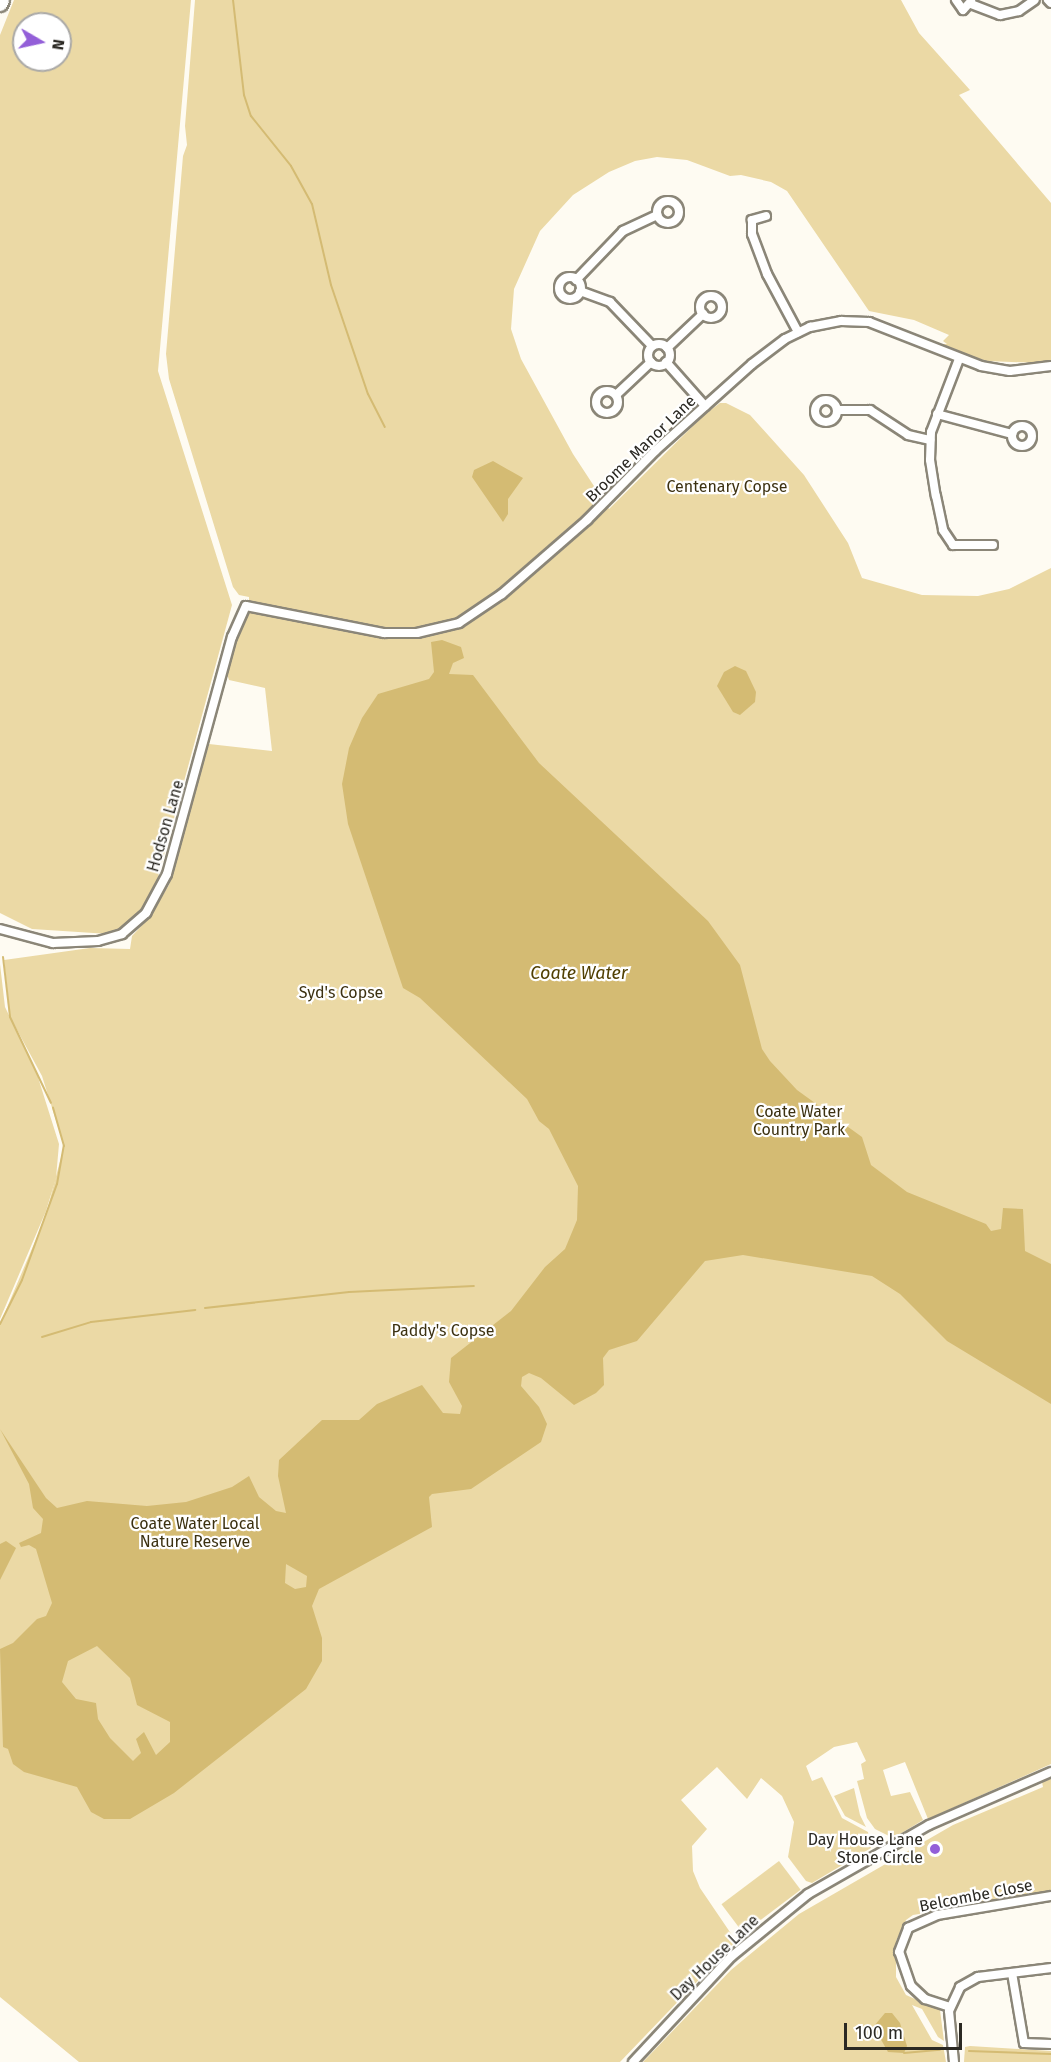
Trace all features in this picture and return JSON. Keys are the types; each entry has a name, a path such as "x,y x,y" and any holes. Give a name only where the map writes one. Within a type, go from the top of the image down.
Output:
{"highway":[{"path":"0,4 2,0"}],"street":[{"path":"956,0 960,9 971,2 1000,15 1019,11 1035,0"},
{"path":"580,291 571,299 561,293 562,282 576,280 623,231 658,215"},
{"path":"766,216 752,220 752,234 770,281 798,332"},
{"path":"576,280 580,291 610,302 652,346"},
{"path":"703,314 667,348 666,362 705,406"},
{"name":"Broome Manor Lane","path":"258,606 384,633 417,633 459,623 497,598 587,520 752,364 798,332 833,322 869,322 896,330 959,359 1010,371 1051,366"},
{"path":"652,346 662,344 667,348"},
{"path":"651,362 648,354 652,346"},
{"path":"959,359 937,414 930,440 930,459 945,536 957,546 993,545"},
{"path":"651,362 660,365 666,362"},
{"path":"616,396 651,362"},
{"path":"837,410 870,410 908,435 930,440"},
{"path":"937,414 1012,434"},
{"path":"982,536 983,546"},
{"name":"Hodson Lane","path":"0,929 41,941 84,942 122,934 146,913 167,874 236,622 242,608 258,606"},
{"name":"Day House Lane","path":"633,2062 726,1961 808,1894 929,1825 1051,1772"},
{"name":"Belcombe Close","path":"950,2007 925,1999 911,1986 899,1952 908,1928 937,1915 1051,1896"},
{"path":"954,2062 950,2007 957,1991 970,1980 1051,1968"},
{"path":"1012,1973 1024,2043 1051,2044"}],"green space":[{"path":"14,0 191,0 158,371 232,605 155,888 136,919 109,934 32,929 0,913 0,35"},
{"path":"195,0 901,0 919,33 970,90 959,95 1051,203 1051,360 1039,363 987,361 966,355 940,344 947,344 943,341 949,335 914,320 869,311 787,191 771,182 741,175 730,176 687,160 657,157 635,161 609,172 573,195 540,231 514,289 511,329 521,359 573,454 609,509 704,415 720,403 726,403 750,415 804,475 848,543 862,578 922,595 978,596 1009,589 1051,568 1051,1764 928,1819 905,1762 883,1770 891,1796 910,1792 923,1820 900,1834 889,1836 875,1829 867,1818 857,1781 864,1779 861,1764 866,1761 857,1742 834,1747 806,1766 812,1781 822,1777 842,1818 868,1832 871,1848 812,1883 806,1881 788,1857 794,1822 782,1796 761,1778 747,1799 717,1767 681,1800 707,1829 692,1846 693,1871 700,1888 736,1941 620,2062 79,2062 0,1997 0,1324 45,1218 64,1146 42,1076 10,1017 4,960 90,948 130,949 132,936 148,919 169,885 209,744 272,751 265,688 229,680 226,671 240,624 249,611 249,597 239,595 233,587 169,379 166,354 183,156 187,145 185,126"},
{"path":"0,964 5,1007 36,1071 59,1144 56,1178 46,1211 0,1319"},
{"path":"1051,1779 1051,1892 913,1915 906,1920 896,1941 896,1977 906,1995 940,2010 944,2041 938,2037 922,2009 912,2005 932,2040 943,2045 946,2062 643,2062 731,1970 799,1914 953,1825 1043,1787 1042,1782"},
{"path":"854,1788 860,1815 866,1827 845,1816 834,1796"},
{"path":"779,1861 801,1890 743,1933 721,1904"},
{"path":"965,2047 1051,2051 1051,2062 964,2062"}],"water":[{"path":"493,461 523,478 508,499 508,514 503,522 472,477 474,470"},
{"name":"Coate Water","path":"442,640 461,647 464,658 453,663 449,674 473,675 539,763 708,921 740,965 762,1049 770,1061 797,1090 862,1137 871,1165 907,1192 986,1224 991,1231 1001,1229 1003,1208 1023,1209 1025,1251 1051,1264 1051,1404 947,1341 900,1294 872,1276 743,1255 705,1261 637,1341 609,1350 603,1358 604,1385 596,1393 574,1405 541,1378 529,1373 522,1377 521,1386 539,1407 547,1424 541,1442 471,1489 432,1494 429,1497 432,1527 319,1589 312,1606 322,1638 322,1661 306,1689 174,1793 130,1819 104,1819 91,1812 77,1787 24,1772 13,1764 8,1749 3,1747 0,1649 13,1643 37,1619 46,1616 52,1603 36,1549 29,1545 21,1547 19,1543 41,1533 43,1519 33,1508 29,1484 0,1429 46,1498 57,1508 87,1501 147,1506 186,1502 232,1487 249,1476 259,1497 276,1511 286,1513 278,1476 279,1460 322,1420 359,1420 377,1404 422,1385 443,1413 460,1414 462,1406 449,1382 451,1358 511,1311 545,1267 565,1249 577,1220 578,1186 549,1129 539,1121 527,1099 420,998 403,988 348,824 342,784 349,748 362,718 378,694 429,679 434,672 431,642","holes":["286,1564 307,1576 306,1587 295,1589 285,1583","97,1646 130,1678 137,1705 170,1722 170,1742 156,1755 144,1732 136,1739 141,1753 133,1761 110,1738 98,1719 96,1703 76,1699 62,1682 68,1661"]},
{"path":"735,666 746,671 756,692 755,702 740,715 733,712 717,686 724,672"},
{"path":"6,1541 16,1548 0,1580 0,1544"},
{"path":"885,2013 892,2013 900,2023 907,2046 904,2053 888,2052 874,2026"}],"waterway":[{"path":"233,0 244,95 251,116 291,166 312,204 331,285 368,394 385,427"},
{"path":"3,957 10,1017 51,1103"},
{"path":"0,1324 22,1280 57,1184 64,1146 53,1108"},
{"path":"205,1308 349,1292 474,1286"},
{"path":"42,1337 91,1322 195,1310"},
{"path":"904,2053 940,2050"},
{"path":"969,2051 1051,2054"}],"place":[{"name":"Day House Lane Stone Circle","path":"935,1849"}],"park label":[{"name":"Centenary Copse","path":"727,487"},
{"name":"Syd's Copse","path":"341,993"},
{"name":"Coate Water Country Park","path":"799,1121"},
{"name":"Paddy's Copse","path":"443,1331"},
{"name":"Coate Water Local Nature Reserve","path":"195,1533"}]}
